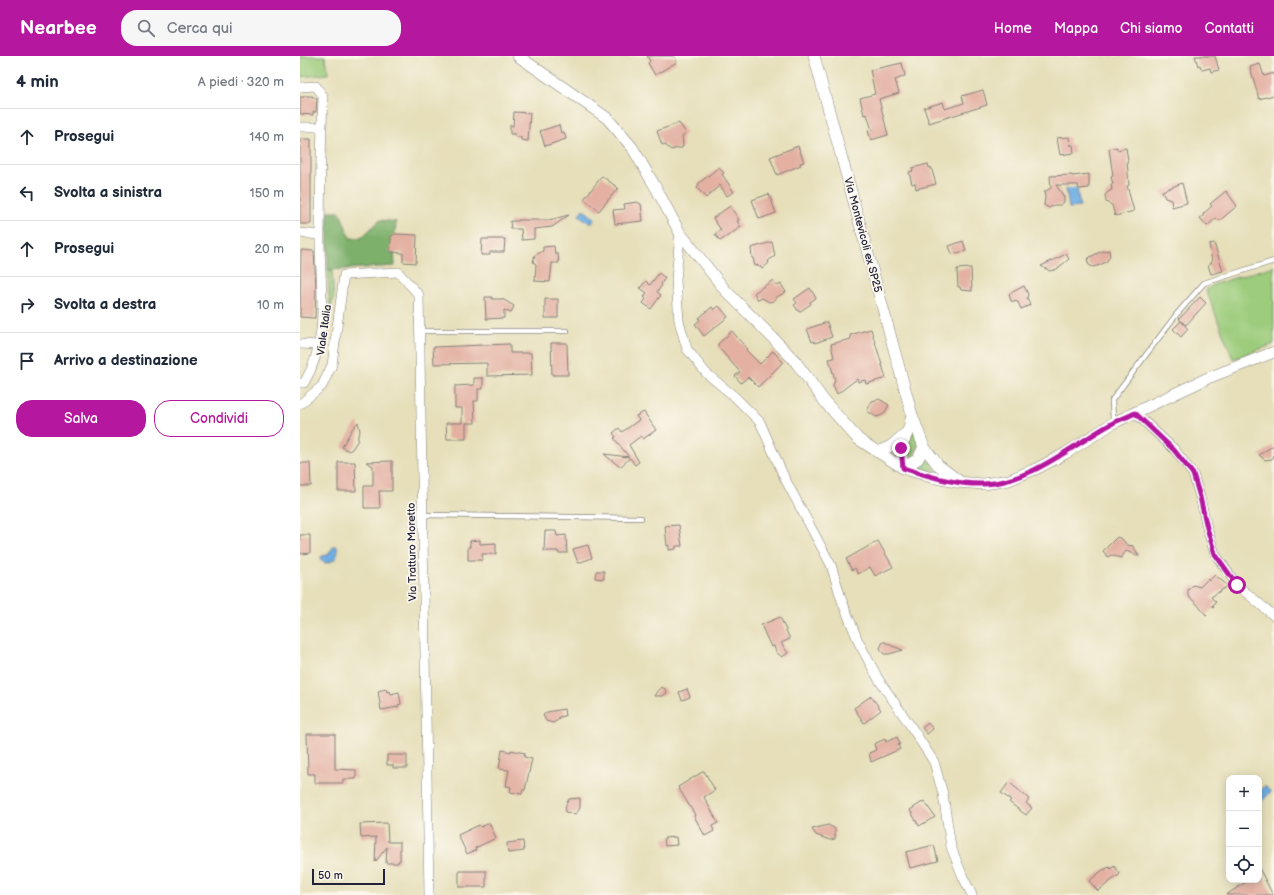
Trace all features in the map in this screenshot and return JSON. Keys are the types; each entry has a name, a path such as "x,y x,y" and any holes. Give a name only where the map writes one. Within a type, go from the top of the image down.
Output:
{"street":[{"path":"518,56 607,118 632,147 680,233 726,291 790,356 825,402 858,438 903,468 931,477 961,482 984,484 1009,480 1031,471 1066,453 1113,423 1208,378 1274,352"},
{"name":"Via Montevicoli ex SP25","path":"814,56 912,415 924,447 938,464 961,482"},
{"path":"300,86 316,86 323,96 320,235 323,314 319,345 310,372 302,383"},
{"path":"300,127 322,127"},
{"path":"300,233 320,235"},
{"path":"680,233 676,280 679,320 688,349 706,373 735,397 760,422 786,479 831,565 842,601 859,643 879,680 934,762 943,794 951,847 963,878 972,895"},
{"name":"Via Tratturo Moretto","path":"344,275 398,272 419,295 429,895"},
{"name":"Viale Italia","path":"300,404 322,386 332,365 344,275"},
{"path":"323,314 338,314"},
{"path":"300,344 319,345"},
{"path":"1135,413 1174,450 1193,474 1215,554 1237,585 1274,616"},
{"path":"903,468 901,448 908,431 912,415"},
{"path":"877,452 891,446 908,431"},
{"path":"903,468 918,459 924,447"}],"lane":[{"path":"1113,423 1112,400 1176,315 1204,283 1274,261"},
{"path":"420,331 567,331"},
{"path":"423,515 641,518"}],"green space":[{"path":"300,56 325,56 328,74 300,77"},
{"path":"328,212 340,212 350,238 361,238 380,220 396,222 394,248 395,266 328,270"},
{"path":"1274,266 1274,344 1233,359 1206,290 1215,284"},
{"path":"328,270 332,270 334,299 330,308"},
{"path":"914,429 917,449 910,461 906,458 908,444"},
{"path":"925,455 938,472 918,467"}],"water":[{"path":"1077,188 1080,207 1069,208 1066,189"},
{"path":"583,209 595,219 591,224 579,215"},
{"path":"334,546 338,549 335,559 326,563 321,561 321,557 328,555"},
{"path":"1265,786 1271,792 1262,801 1262,788"}],"building":[{"path":"647,56 674,56 677,62 655,75 648,63 650,61"},
{"path":"1195,56 1215,56 1219,70 1211,72 1210,68 1202,70 1200,65 1198,66"},
{"path":"902,63 905,76 895,80 899,93 879,99 888,135 871,140 868,131 872,130 867,114 864,115 860,98 875,94 870,70"},
{"path":"1260,64 1264,76 1274,73 1274,95 1259,99 1250,67"},
{"path":"983,90 987,105 929,123 924,108 943,102 945,109 964,103 962,96"},
{"path":"313,96 313,98 317,98 316,112 313,112 313,115 300,114 300,97"},
{"path":"514,112 530,113 528,141 521,140 521,137 515,137 515,134 510,134 510,125 513,126"},
{"path":"679,123 686,133 682,136 683,145 682,148 671,150 664,144 662,145 657,131"},
{"path":"559,125 561,133 564,132 566,139 545,146 540,131"},
{"path":"1069,137 1070,145 1073,145 1074,153 1060,155 1057,138"},
{"path":"300,139 311,139 311,224 300,224"},
{"path":"798,146 804,162 800,163 801,165 777,175 770,157"},
{"path":"1117,147 1117,150 1126,148 1129,185 1127,186 1134,211 1115,216 1112,205 1106,202 1105,195 1112,190 1111,184 1113,184 1109,149"},
{"path":"928,164 929,168 931,167 936,184 916,189 915,183 912,184 909,172 913,171 912,168"},
{"path":"719,167 724,173 722,174 734,192 727,196 720,185 706,198 697,188 699,186 698,184"},
{"path":"1089,174 1089,188 1079,189 1078,185 1056,185 1064,197 1064,202 1060,205 1054,205 1049,208 1044,205 1044,192 1051,188 1050,176"},
{"path":"602,176 618,188 599,211 584,199"},
{"path":"1182,183 1187,203 1172,207 1171,200 1165,198 1162,191"},
{"path":"1226,191 1237,206 1219,221 1216,218 1207,226 1200,218 1212,206 1210,204"},
{"path":"769,194 776,213 759,219 752,200"},
{"path":"637,202 641,204 643,221 615,224 613,210 625,209 624,204"},
{"path":"730,206 739,220 737,221 741,227 720,241 715,234 721,230 713,218"},
{"path":"569,215 552,227 534,229 534,239 522,240 521,229 511,229 510,221 549,220"},
{"path":"395,234 417,235 416,263 403,262 403,253 390,252 391,236"},
{"path":"482,239 505,239 504,252 490,252 490,255 481,255"},
{"path":"963,241 966,251 952,254 949,246"},
{"path":"772,242 775,256 768,261 769,263 762,269 759,265 755,266 751,248"},
{"path":"1214,243 1223,271 1211,274 1208,265 1212,262 1209,244"},
{"path":"554,246 555,254 558,254 559,263 552,263 550,282 535,281 536,264 533,262 535,255 543,251 543,247"},
{"path":"301,250 314,251 316,289 315,318 300,317"},
{"path":"1109,250 1110,256 1107,261 1093,267 1089,265 1087,260 1090,257 1100,252"},
{"path":"1066,254 1069,259 1057,269 1050,271 1041,266"},
{"path":"971,268 972,291 961,290 960,287 958,287 957,269"},
{"path":"659,273 665,278 657,292 661,295 651,309 643,303 646,299 644,297 647,293 640,288 646,281 650,285"},
{"path":"773,280 777,286 781,284 786,292 777,297 774,301 769,302 762,298 758,300 754,293"},
{"path":"1024,286 1028,294 1027,298 1030,305 1021,309 1018,302 1011,301 1009,294"},
{"path":"810,288 816,298 810,302 811,304 799,312 794,305 797,303 794,299"},
{"path":"485,297 492,297 492,299 503,299 514,306 511,313 504,310 504,318 486,319"},
{"path":"1200,297 1206,303 1186,325 1179,319"},
{"path":"545,299 558,299 558,318 545,318"},
{"path":"719,306 728,317 704,336 695,324 700,320 699,318 712,307 714,310"},
{"path":"1181,321 1188,329 1181,337 1173,329"},
{"path":"827,322 832,337 815,343 814,341 812,342 807,329"},
{"path":"871,329 886,378 866,384 865,380 858,382 857,379 837,394 833,385 835,380 829,359 834,358 831,344 851,339 850,335"},
{"path":"732,331 747,349 746,350 760,364 773,351 783,362 758,387 748,377 741,383 735,376 740,372 718,347 718,344"},
{"path":"551,343 567,343 568,375 552,375"},
{"path":"510,344 510,353 531,353 532,375 487,376 487,363 434,364 433,347"},
{"path":"474,378 483,378 483,389 478,389 478,401 474,401 475,423 466,423 466,439 447,439 446,423 462,423 462,408 455,408 455,386 474,385"},
{"path":"879,399 889,405 884,414 876,417 867,411 872,401"},
{"path":"644,412 656,430 643,439 641,436 629,445 639,462 635,465 630,458 620,467 604,454 629,457 614,438 616,437 613,433 619,428 622,432 639,420 636,416"},
{"path":"358,422 360,431 358,440 349,451 342,447 352,429"},
{"path":"1274,445 1274,456 1272,459 1265,460 1259,455"},
{"path":"392,461 392,491 379,491 380,508 364,508 364,486 373,486 373,466 366,462"},
{"path":"338,462 355,462 356,491 338,491"},
{"path":"300,463 310,463 311,486 300,486"},
{"path":"679,525 682,546 676,546 676,549 669,550 669,545 667,546 665,526"},
{"path":"545,531 556,531 557,536 566,535 567,553 558,553 558,551 544,551"},
{"path":"300,535 310,535 310,553 300,554"},
{"path":"1117,537 1122,539 1127,545 1133,546 1139,556 1126,551 1121,558 1111,555 1108,557 1103,551"},
{"path":"480,540 480,544 496,543 496,554 482,554 483,560 468,560 468,547 470,547 470,541"},
{"path":"878,541 893,567 875,576 870,567 858,574 855,568 852,570 846,559"},
{"path":"588,545 592,558 578,563 573,549"},
{"path":"596,571 604,571 604,579 595,578"},
{"path":"1215,575 1228,586 1211,597 1216,602 1212,606 1214,607 1206,615 1188,596 1188,590 1193,585 1200,587 1208,579 1209,581"},
{"path":"780,617 790,639 781,643 788,653 782,657 776,652 774,646 771,647 761,625"},
{"path":"883,642 903,650 884,654 880,648"},
{"path":"661,687 665,689 667,693 663,696 654,696 658,690"},
{"path":"386,689 387,692 390,691 391,694 399,692 401,704 398,705 398,707 381,710 378,691"},
{"path":"687,689 690,697 682,700 679,692"},
{"path":"871,696 881,710 864,723 854,708"},
{"path":"564,709 565,716 559,717 558,720 553,723 546,721 543,715 547,712"},
{"path":"928,723 933,729 927,734 922,728"},
{"path":"307,734 335,734 335,769 356,770 356,779 343,779 343,783 315,783 315,774 308,774"},
{"path":"897,737 900,744 898,745 900,749 871,762 869,753 876,750 874,744 885,739 886,742"},
{"path":"502,750 525,753 524,757 532,759 525,790 523,790 522,794 510,792 511,787 506,786 509,770 499,769"},
{"path":"387,755 407,755 407,768 393,768 393,765 387,765"},
{"path":"704,771 715,790 704,797 718,823 712,826 714,831 705,836 694,816 695,815 678,787"},
{"path":"1009,782 1029,799 1026,803 1032,808 1026,815 1009,802 1011,800 1001,793"},
{"path":"580,798 580,808 576,814 565,812 566,804 569,799"},
{"path":"924,801 935,817 919,826 910,810"},
{"path":"387,823 388,842 400,842 400,861 398,861 398,863 386,863 387,847 375,862 376,837 361,838 360,824"},
{"path":"489,823 496,838 475,848 476,850 467,854 458,835 479,825 481,827"},
{"path":"828,825 835,830 835,839 830,840 816,835 812,829"},
{"path":"676,837 677,845 665,846 664,838"},
{"path":"523,841 524,851 508,853 507,843"},
{"path":"934,845 938,861 910,868 906,852"},
{"path":"1114,866 1120,874 1098,891 1089,881 1104,869 1109,867 1111,869"},
{"path":"459,871 486,871 486,887 459,887"},
{"path":"1262,874 1273,895 1226,895 1244,883 1262,883"}],"route":[{"path":"901,448 903,468 931,477 956,482 984,484 1009,480 1038,468 1066,453 1113,423 1135,413 1174,450 1193,474 1215,554 1237,585"}]}
